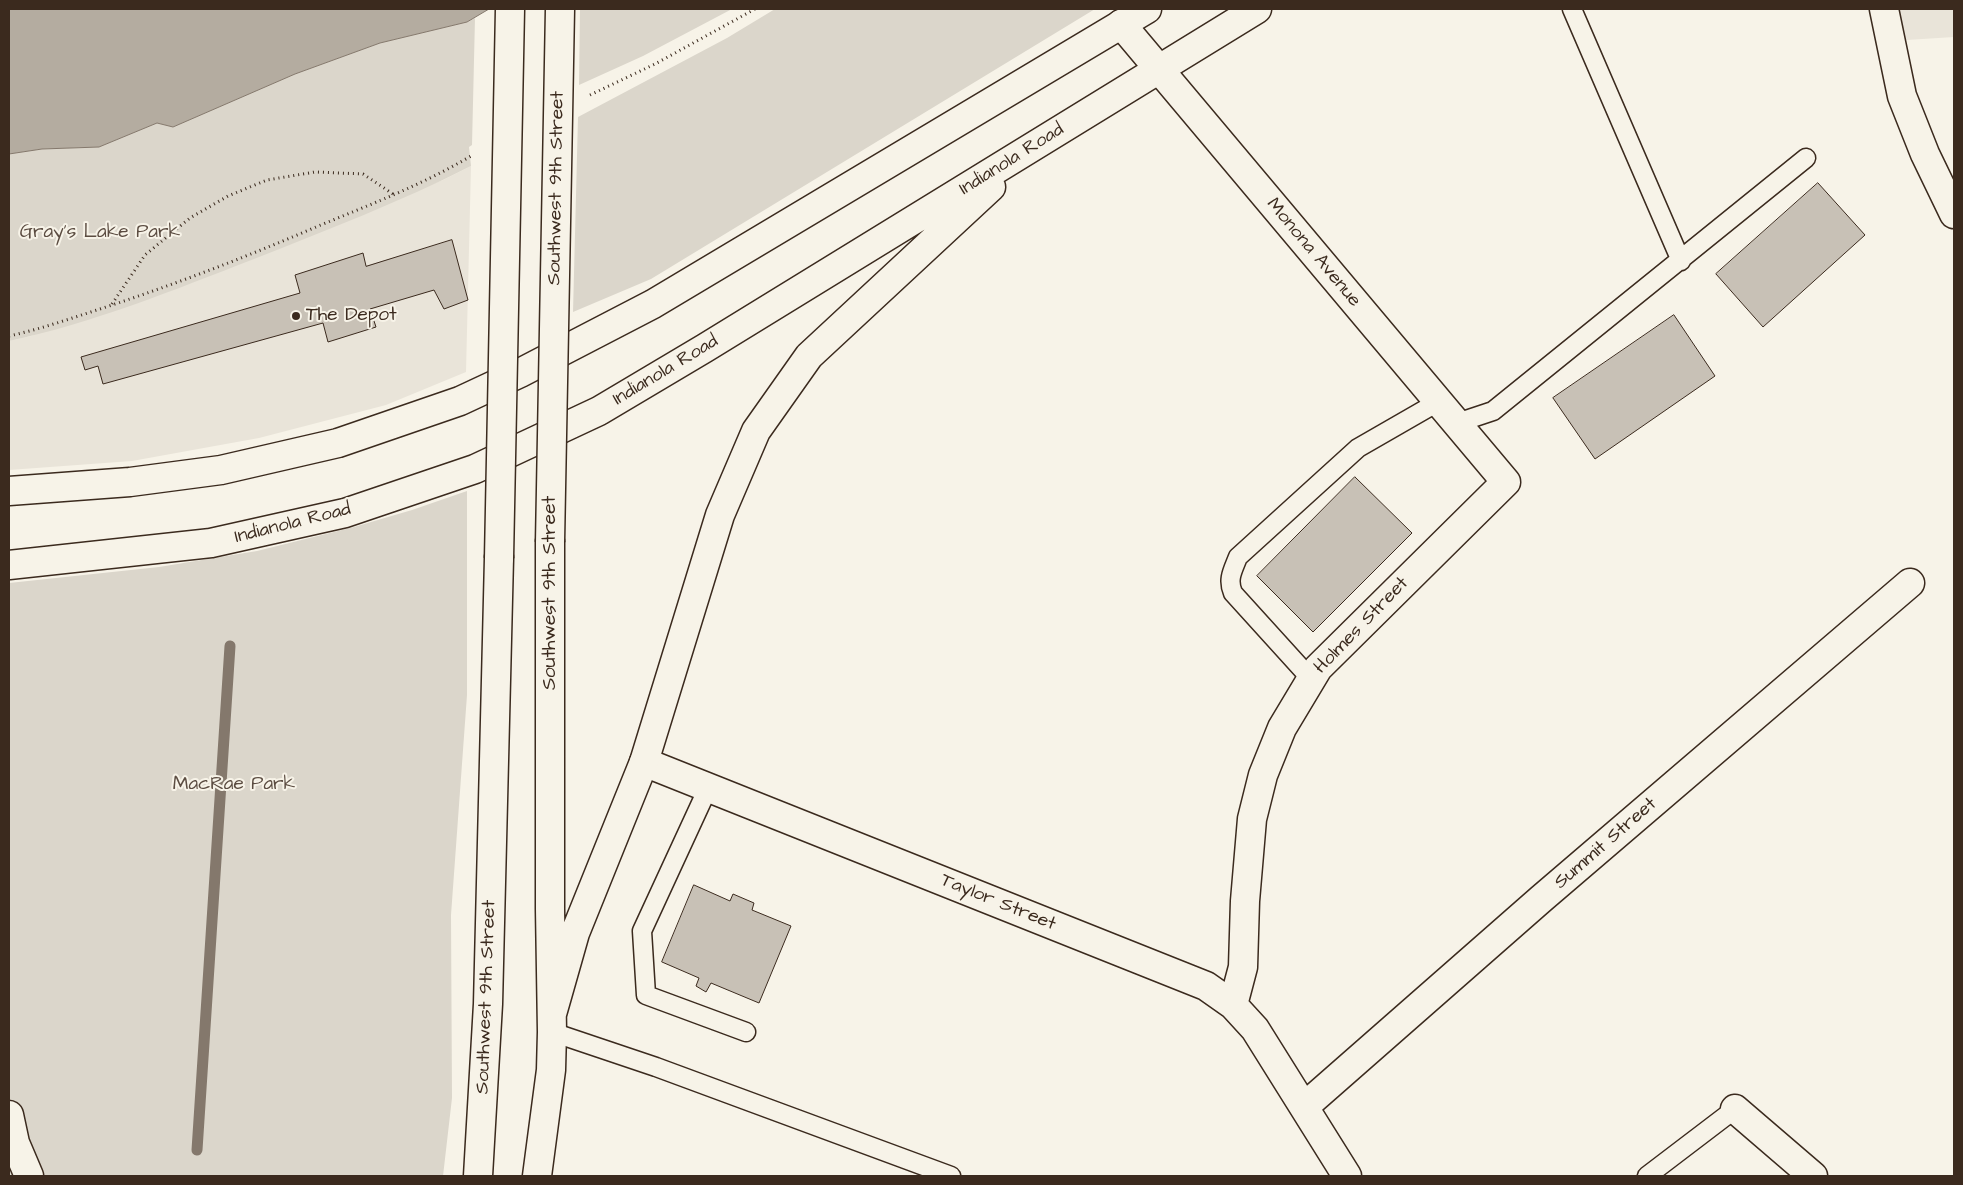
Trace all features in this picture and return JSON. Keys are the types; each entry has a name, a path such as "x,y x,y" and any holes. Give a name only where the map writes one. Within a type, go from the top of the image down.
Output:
{"main road":[{"name":"Southwest 9th Street","path":"478,1176 488,995 510,9"},
{"name":"Southwest 9th Street","path":"537,1176 551,1070 552,1023 550,909 550,542 560,9"},
{"path":"9,491 130,482 221,470 338,442 460,401 520,373 653,304 1147,9"},
{"name":"Indianola Road","path":"9,565 212,544 345,513 475,468 599,411 1257,9"},
{"path":"1884,9 1902,96 1925,154 1954,214"},
{"name":"Monona Avenue","path":"1121,24 1506,482"},
{"path":"552,1023 575,933 644,762 720,516 756,431 809,356 1036,145"},
{"name":"Holmes Street","path":"1232,1005 1243,967 1245,901 1252,819 1263,775 1282,728 1318,668 1506,482"},
{"name":"Summit Street","path":"1304,1107 1541,899 1910,583"},
{"name":"Taylor Street","path":"644,762 1206,986 1232,1005 1255,1029 1346,1176"},
{"path":"1735,1108 1812,1176"},
{"path":"9,1115 15,1143 29,1176"}],"lane":[{"path":"1572,9 1680,261"},
{"path":"1457,423 1494,411 1806,158"},
{"path":"1311,679 1233,593 1230,576 1238,557 1358,448 1438,402"},
{"path":"708,788 642,931 646,995 746,1032"},
{"path":"552,1023 665,1070 951,1176"},
{"path":"1647,1176 1735,1108"}],"path":[{"path":"587,96 655,64 755,9"},
{"path":"9,336 35,330 153,292 260,251 394,195 445,172 471,156"},
{"path":"112,305 145,255 182,224 228,196 267,180 315,172 363,174 394,195"}],"shaded area":[{"path":"9,9 489,9 467,22 380,43 295,74 173,127 157,123 99,147 42,149 9,154"},
{"path":"1884,9 1954,9 1954,37 1891,41"},
{"path":"471,166 466,372 386,405 259,438 132,461 9,470 9,341 31,336 443,180"}],"green space":[{"path":"580,9 732,9 643,56 579,85"},
{"path":"775,9 1095,9 651,279 573,312 578,117 727,38"},
{"name":"Gray's Lake Park","path":"475,18 472,145 469,147 471,166 363,215 194,282 133,305 71,325 9,341 9,154 42,149 99,147 157,123 173,127 295,74 380,43 467,22"},
{"name":"MacRae Park","path":"467,491 467,695 451,915 452,1098 443,1176 9,1176 9,583 159,567 257,551 354,527"}],"building":[{"path":"1818,183 1865,235 1763,327 1716,274"},
{"name":"The Depot","path":"452,240 468,300 444,309 434,290 370,309 376,327 328,342 323,323 103,384 98,366 85,370 81,357 300,293 295,275 363,253 366,266"},
{"path":"1674,315 1715,376 1595,459 1553,398"},
{"path":"1355,477 1412,533 1313,632 1257,576"},
{"path":"694,885 730,901 733,894 754,903 752,910 791,926 759,1003 711,983 706,992 696,986 699,978 662,962"}],"waterway":[{"path":"197,1150 230,646"}],"place":[{"name":"The Depot","path":"296,316"}]}
